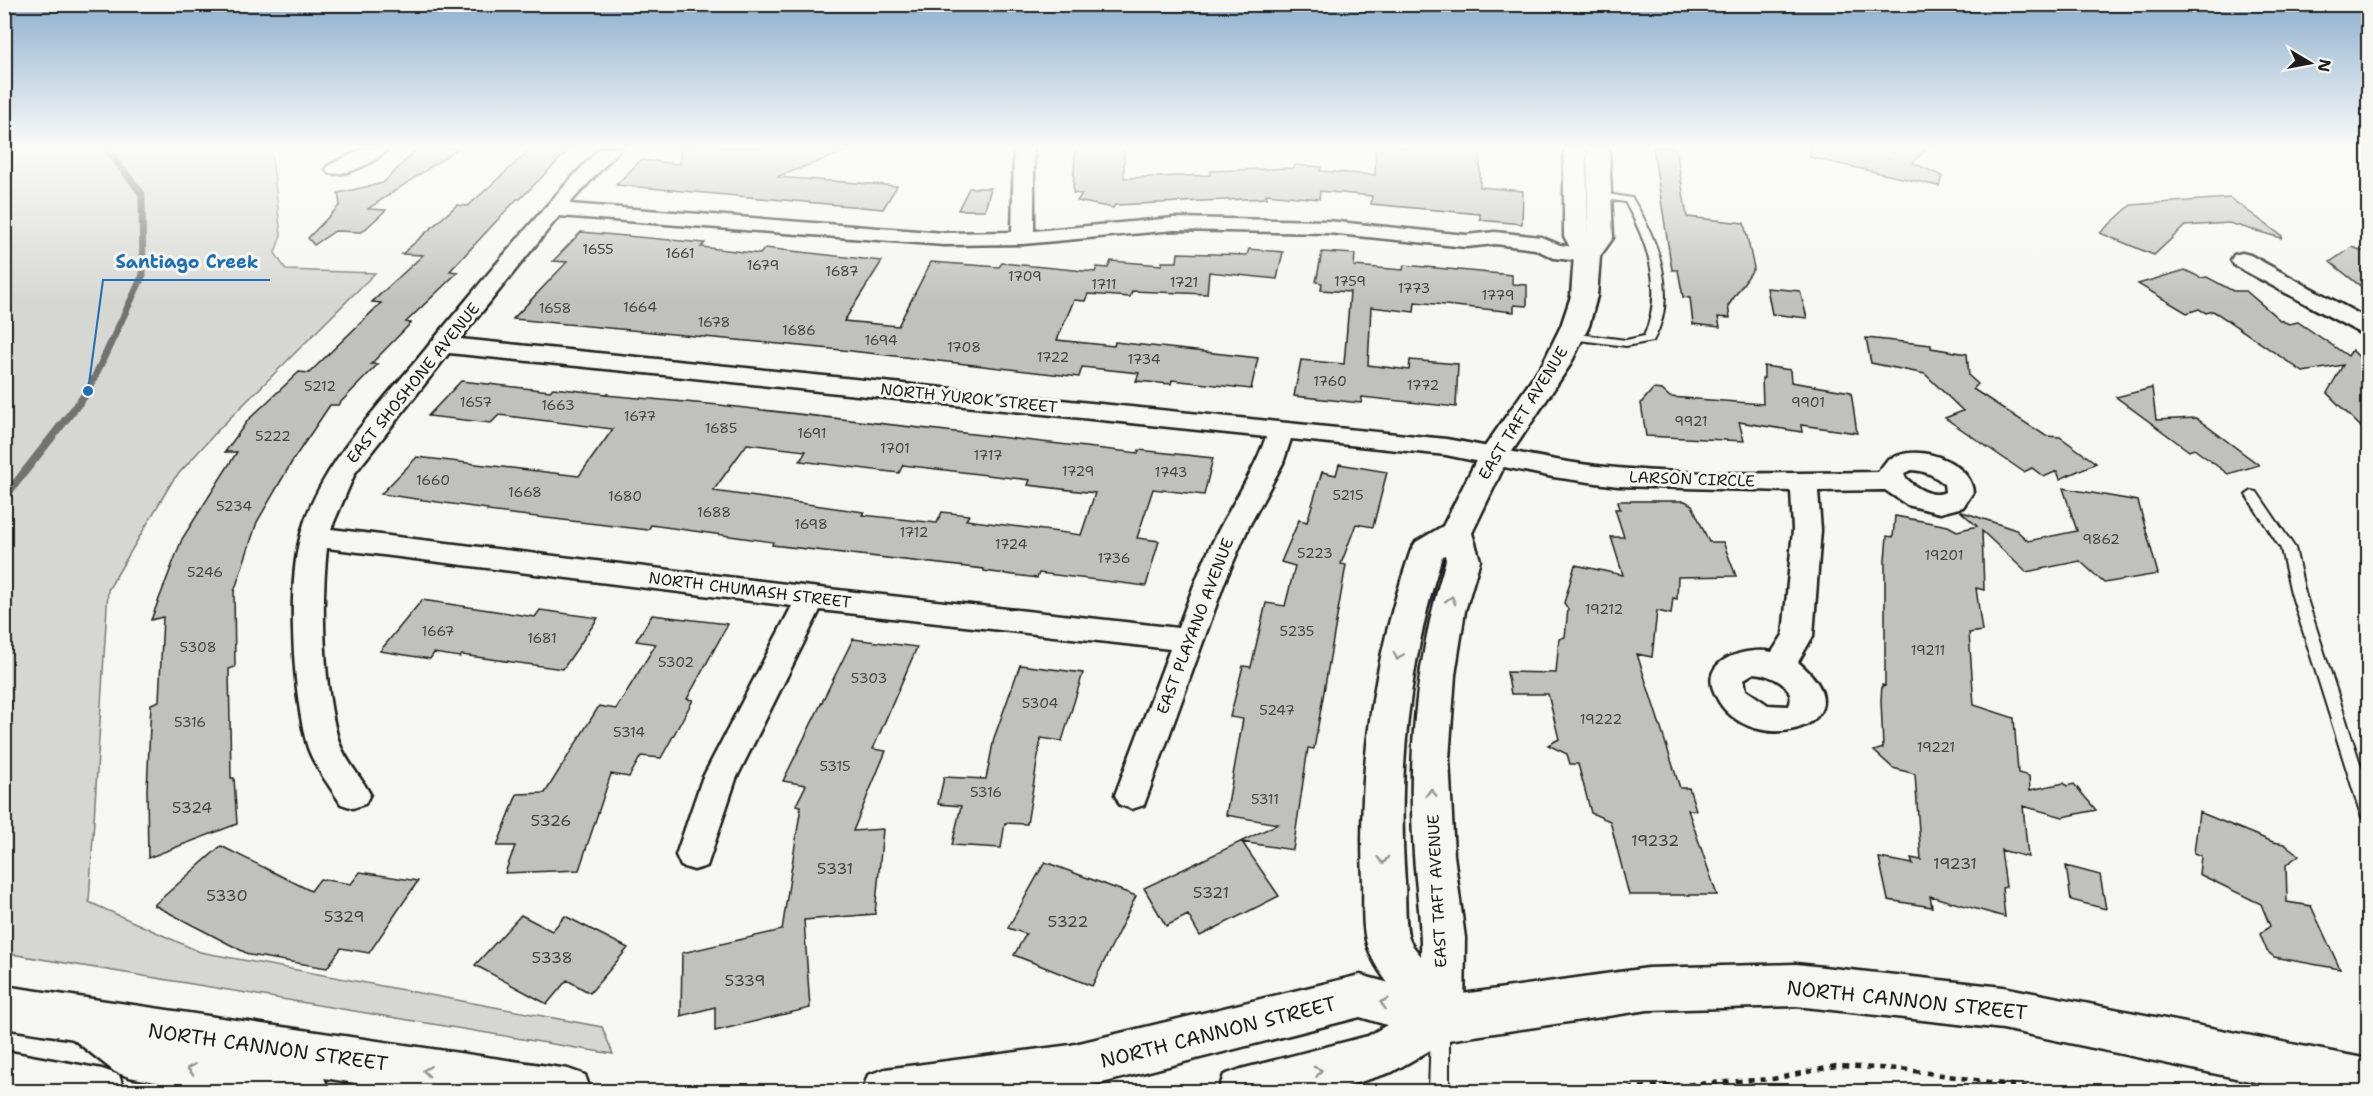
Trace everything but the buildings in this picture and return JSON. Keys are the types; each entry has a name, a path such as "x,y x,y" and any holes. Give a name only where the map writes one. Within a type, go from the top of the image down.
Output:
{"street":[{"name":"EAST SHOSHONE AVENUE","path":"352,794 324,747 315,702 308,614 314,537 325,507 343,471 375,428 562,199"},
{"path":"1023,199 1023,237"},
{"name":"EAST TAFT AVENUE","path":"1441,1019 1390,949 1387,938 1382,849 1384,759 1394,677 1409,607 1428,550 1456,533 1494,455 1550,375 1571,336 1584,296 1587,255 1576,236 1576,199"},
{"name":"EAST TAFT AVENUE","path":"1587,255 1602,238 1600,199"},
{"path":"553,209 944,239 1023,237 1174,224 1328,227 1466,241 1492,250 1541,255 1554,250 1587,255"},
{"path":"2242,260 2368,328"},
{"name":"NORTH YUROK STREET","path":"444,345 1282,429 1446,447 1494,455"},
{"name":"EAST PLAYANO AVENUE","path":"1132,795 1210,581 1235,526 1270,462 1282,429"},
{"name":"LARSON CIRCLE","path":"1494,455 1572,472 1618,477 1892,482"},
{"path":"1780,666 1798,636 1807,530 1804,482"},
{"name":"EAST TAFT AVENUE","path":"1441,1019 1443,938 1434,855 1430,759 1437,675 1448,611 1463,560 1456,533"},
{"name":"NORTH CHUMASH STREET","path":"314,537 811,598 1187,640"},
{"path":"694,855 719,779 811,598"},
{"name":"NORTH CANNON STREET","path":"1241,1092 1376,1056 1441,1019 1648,989 1796,985 2002,1008 2368,1082"},
{"name":"NORTH CANNON STREET","path":"885,1092 1071,1068 1360,996 1441,1019"},
{"name":"NORTH CANNON STREET","path":"4,1007 567,1092"},
{"path":"77,1019 129,1058 298,1087 310,1092"},
{"path":"4,1074 102,1092"}],"lane":[{"path":"1571,336 1626,343 1649,339 1657,324 1659,303 1657,266 1649,236 1629,200 1623,199"},
{"path":"2253,495 2288,548 2298,593 2368,812"},
{"path":"1439,1092 1441,1019"}],"path":[{"path":"1568,1092 1773,1079 1836,1066 1901,1069 2057,1092"}],"shaded area":[{"path":"4,199 277,199 281,235 275,253 286,270 375,273 220,428 173,480 108,590 89,902 200,952 602,1027 613,1054 5,953"}],"waterway":[{"path":"88,391 143,275 142,199"},
{"path":"4,498 89,390"}],"place":[{"name":"Santiago Creek","path":"88,391"}]}
